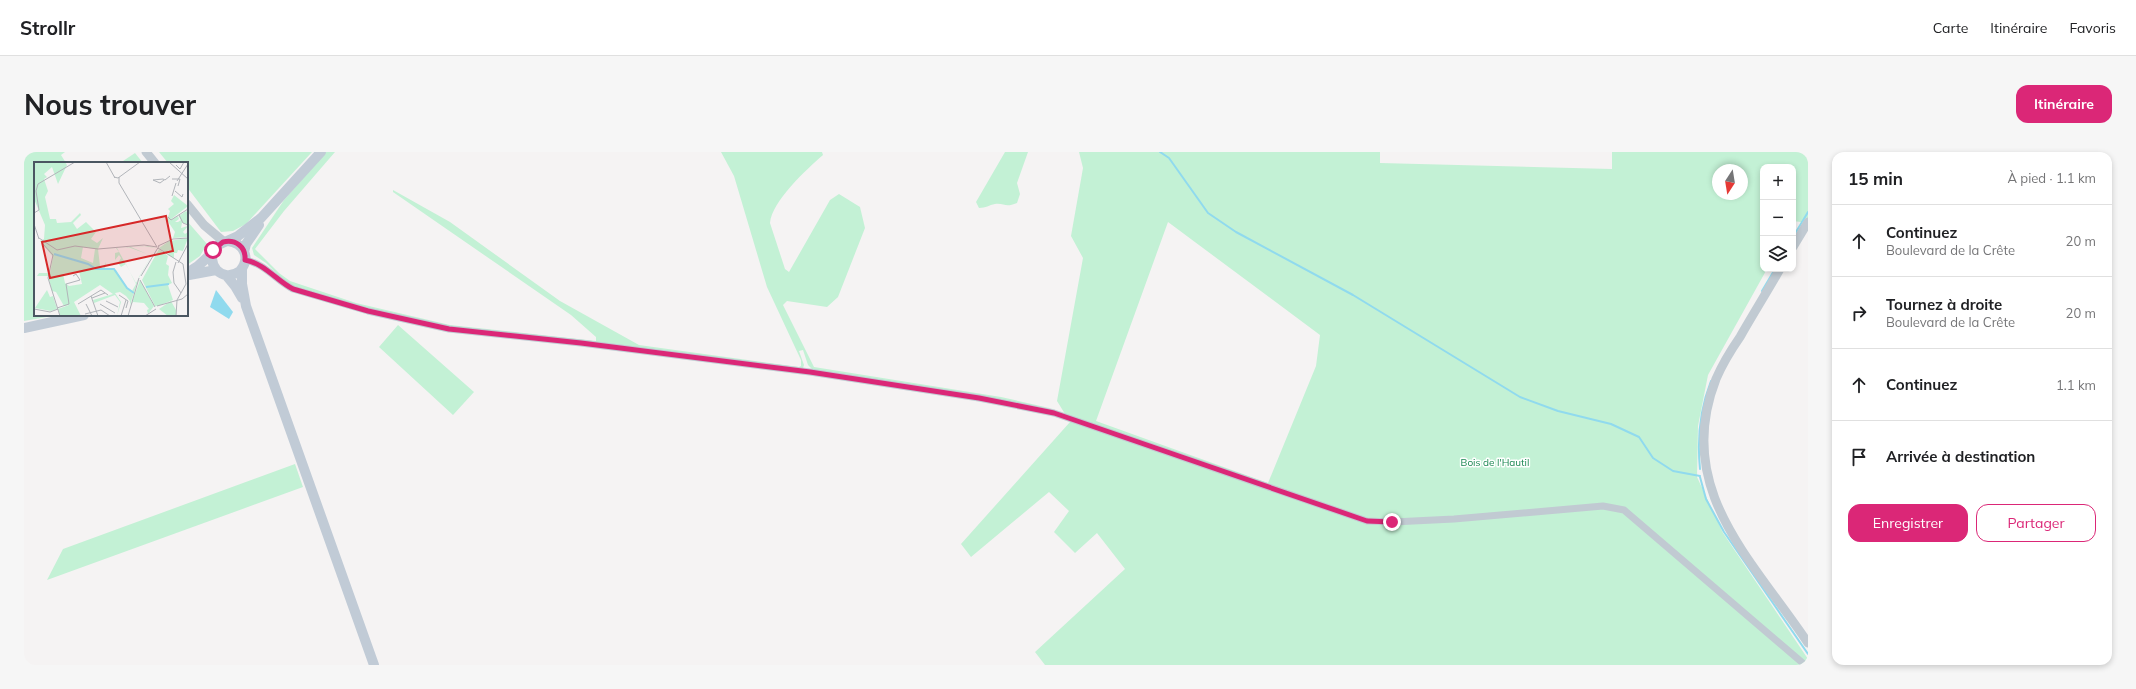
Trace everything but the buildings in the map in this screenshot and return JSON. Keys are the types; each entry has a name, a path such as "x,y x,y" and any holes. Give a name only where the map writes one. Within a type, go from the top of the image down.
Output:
{"main road":[{"path":"246,306 242,284 244,260 249,239 276,203 321,152"},
{"path":"188,273 226,241 251,227 276,203"},
{"path":"226,241 238,244 244,260"},
{"path":"212,252 212,263 216,270 226,275 235,286 246,306 374,665"},
{"path":"226,275 233,275 244,260"},
{"path":"188,274 216,270"},
{"path":"24,328 79,316"}],"street":[{"path":"146,152 154,162"},
{"path":"188,205 204,225 211,240 212,252"},
{"path":"1796,242 1808,222"},
{"path":"204,225 226,241"},
{"path":"244,260 256,263 283,284 293,289 412,322 449,329 581,343 810,372 979,398 1054,413 1367,521 1392,522 1431,520 1550,512 1603,506 1624,510 1805,665"},
{"path":"1778,272 1716,378 1707,408 1703,452 1710,486 1724,521 1808,643"}],"green space":[{"path":"24,152 65,152 61,155 65,162 34,162 34,316 52,316 24,321"},
{"path":"159,152 312,152 246,224 233,231 221,232 188,188 188,162 167,162"},
{"path":"326,152 335,152 284,211 255,249 279,273 290,281 356,303 450,325 596,341 596,337 571,315 393,192 393,190 450,222 560,301 639,345 799,367 801,366 801,360 767,287 734,176 721,152 822,152 823,155 808,168 783,196 772,214 770,223 785,269 789,272 830,200 839,194 860,207 865,228 838,297 827,307 787,301 783,305 814,367 1001,397 1054,409 813,370 808,365 803,350 799,351 804,365 803,368 449,327 366,308 287,284 266,263 254,255 252,248 284,200"},
{"path":"1005,152 1028,152 1017,183 1020,194 1017,203 1007,205 995,204 984,208 979,208 976,202"},
{"name":"Bois de l'Hautil","path":"1079,152 1380,152 1380,163 1612,169 1612,152 1808,152 1808,223 1796,221 1796,164 1760,164 1760,272 1765,272 1708,375 1698,426 1697,477 1723,533 1808,659 1808,665 1045,665 1035,652 1125,569 1097,533 1075,553 1054,532 1069,511 1049,492 971,557 961,544 1070,422 1057,401 1083,258 1071,236 1083,168","holes":["1168,222 1320,335 1316,366 1268,483 1096,421"]},
{"path":"135,153 142,162 122,162"},
{"path":"188,222 207,244 200,256 188,264"},
{"path":"398,325 474,392 453,415 379,347"},
{"path":"295,464 303,487 47,580 63,549"}],"water":[{"path":"216,290 233,312 229,319 210,307"}],"waterway":[{"path":"1160,152 1169,158 1208,213 1236,232 1353,295 1520,397 1558,411 1611,424 1639,437 1653,458 1673,471 1700,476"},
{"path":"1794,236 1808,212"},
{"path":"1762,291 1773,272"},
{"path":"1700,469 1700,424 1704,402 1711,381"},
{"path":"1700,477 1706,499 1724,532 1808,654"}],"route":[{"path":"213,250 218,244 223,242 235,242 243,249 246,256 245,260 256,263 283,284 293,289 412,322 486,334 581,343 810,372 979,398 1054,413 1367,521 1392,522"}]}
